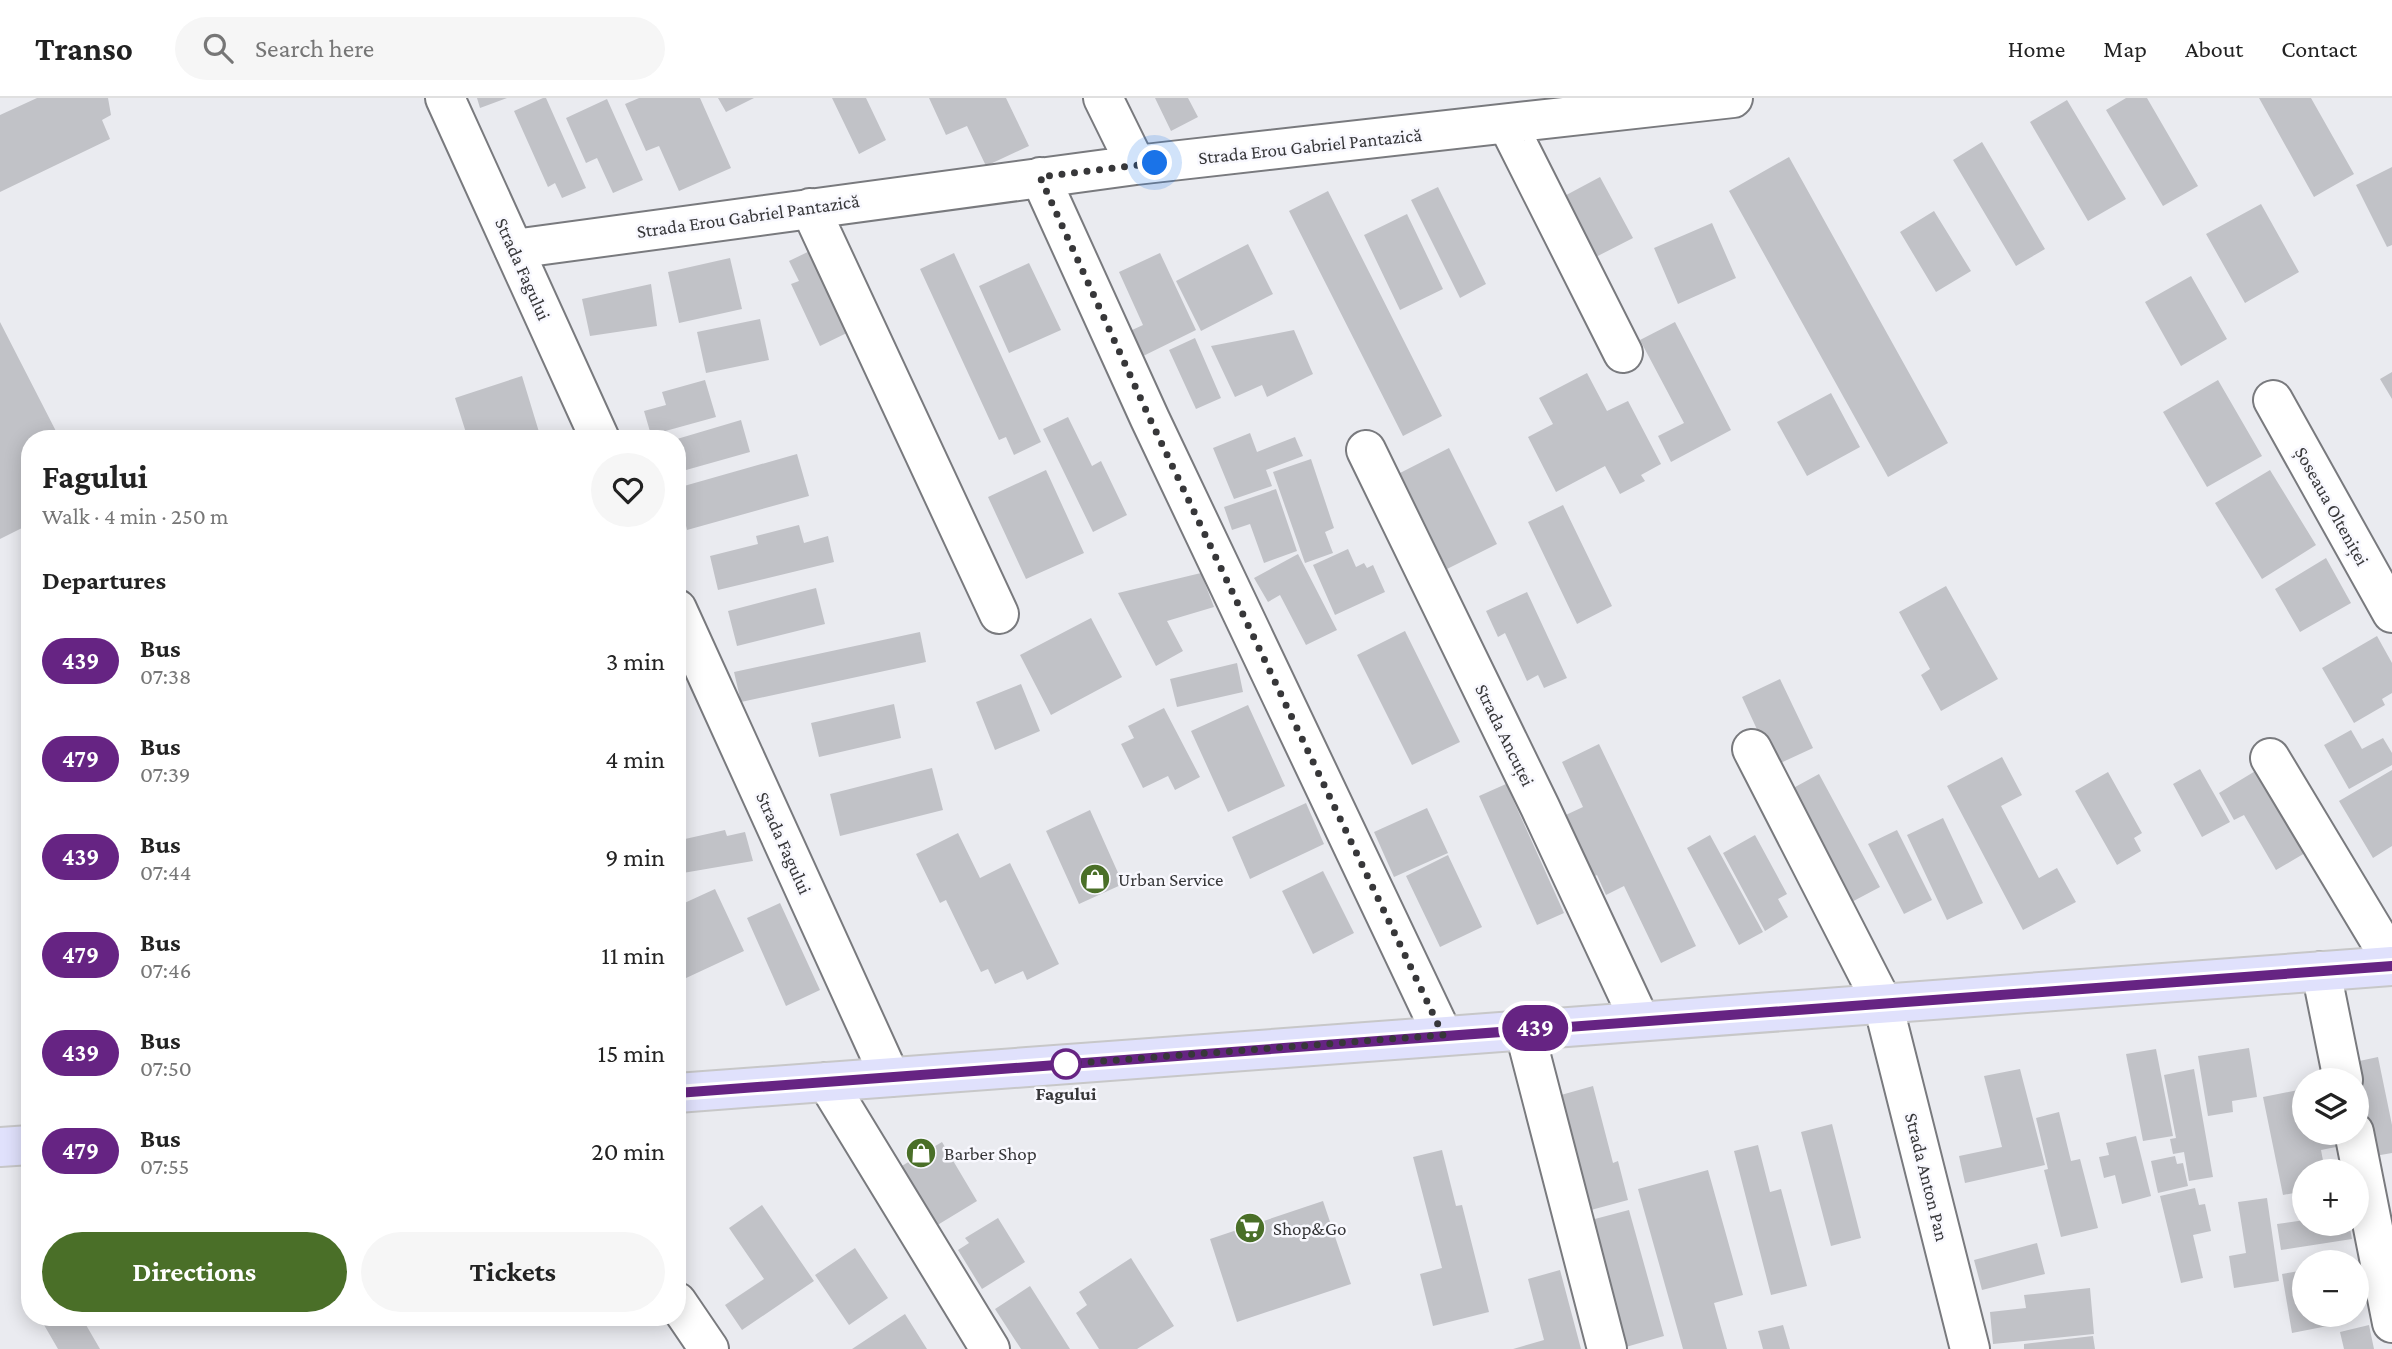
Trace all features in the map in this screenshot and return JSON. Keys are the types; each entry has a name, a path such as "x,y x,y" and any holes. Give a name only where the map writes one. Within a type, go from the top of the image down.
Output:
{"main road":[{"path":"686,1092 2392,964"},
{"path":"0,1147 21,1146"}],"street":[{"name":"Strada Fagului","path":"445,98 596,430"},
{"path":"1102,98 1136,165"},
{"name":"Strada Erou Gabriel Pantazică","path":"514,248 1136,165 1733,98"},
{"path":"1508,125 1623,354"},
{"path":"1040,177 1150,419 1443,1035"},
{"path":"810,208 999,614"},
{"name":"Șoseaua Olteniței","path":"2273,400 2392,613"},
{"name":"Strada Ancuței","path":"1366,450 1540,807 1640,1021"},
{"name":"Strada Fagului","path":"686,629 890,1077"},
{"name":"Strada Anton Pan","path":"1752,749 1883,1004 1970,1349"},
{"path":"2270,758 2392,964"},
{"path":"2321,971 2341,1068"},
{"path":"1524,1029 1607,1349"},
{"path":"827,1082 990,1349"},
{"path":"2357,1145 2392,1324"},
{"path":"686,1315 709,1349"}],"building":[{"path":"37,98 108,98 111,115 102,120 110,139 0,192 0,115"},
{"path":"477,98 507,98 480,108"},
{"path":"546,98 586,188 562,198 555,183 548,187 514,111"},
{"path":"639,98 700,98 731,168 679,191 659,146 646,151 625,104"},
{"path":"718,98 754,98 726,112"},
{"path":"832,98 866,98 886,140 859,154"},
{"path":"929,98 1006,98 1029,146 986,166 967,126 946,135"},
{"path":"1155,98 1188,98 1198,117 1171,131"},
{"path":"2126,98 2147,98 2198,186 2163,206 2106,110"},
{"path":"2259,98 2311,98 2354,174 2314,197"},
{"path":"607,99 643,180 613,193 597,158 586,163 566,118"},
{"path":"2067,100 2126,199 2088,221 2030,122"},
{"path":"1982,142 2045,249 2016,266 1953,160"},
{"path":"1789,157 1948,443 1888,477 1729,191"},
{"path":"2392,167 2392,245 2387,247 2356,185"},
{"path":"1600,177 1633,238 1588,261 1557,200"},
{"path":"1438,187 1486,284 1460,298 1411,200"},
{"path":"1328,191 1442,416 1403,436 1289,211"},
{"path":"2261,204 2299,272 2245,303 2206,234"},
{"path":"1934,211 1971,271 1936,292 1900,232"},
{"path":"1407,214 1443,289 1400,310 1364,235"},
{"path":"1712,223 1736,278 1678,304 1654,248"},
{"path":"1248,244 1273,294 1201,331 1176,281"},
{"path":"816,248 855,329 820,346 791,284 799,281 789,261"},
{"path":"954,253 1041,442 1014,455 1006,437 999,440 920,269"},
{"path":"1160,253 1196,330 1131,362 1119,336 1143,325 1119,272"},
{"path":"730,258 742,309 679,323 668,272"},
{"path":"1029,263 1061,330 1009,353 979,286"},
{"path":"2191,276 2227,339 2181,366 2145,302"},
{"path":"651,284 657,326 590,336 582,299"},
{"path":"760,319 769,360 706,373 697,332"},
{"path":"0,322 55,430 21,430 21,528 0,539"},
{"path":"1675,322 1731,430 1671,462 1658,436 1684,423 1640,340"},
{"path":"1294,330 1313,374 1267,397 1262,385 1235,397 1211,346"},
{"path":"1195,338 1221,398 1196,409 1169,350"},
{"path":"2392,372 2392,399 2380,379"},
{"path":"1587,373 1607,411 1628,401 1661,464 1641,475 1645,481 1620,494 1605,466 1556,492 1528,437 1553,424 1539,398"},
{"path":"522,376 538,430 465,430 455,398"},
{"path":"705,380 716,417 669,430 650,430 644,411 666,405 662,392"},
{"path":"2218,380 2262,456 2207,487 2163,412"},
{"path":"1831,393 1860,447 1807,476 1777,422"},
{"path":"1068,417 1092,466 1101,461 1127,515 1093,532 1043,429"},
{"path":"741,420 750,452 686,470 686,436"},
{"path":"1250,433 1257,452 1295,437 1303,456 1266,470 1272,486 1234,499 1213,448"},
{"path":"1449,448 1497,544 1447,569 1400,473"},
{"path":"797,454 809,496 687,530 686,485"},
{"path":"1311,459 1334,528 1325,532 1333,553 1305,563 1273,472"},
{"path":"1046,470 1084,553 1026,579 988,497"},
{"path":"2270,470 2316,545 2262,579 2215,503"},
{"path":"1276,489 1297,551 1264,563 1250,524 1232,530 1224,507"},
{"path":"1563,505 1612,606 1577,624 1528,522"},
{"path":"799,525 804,543 828,536 834,562 718,590 710,556 758,544 756,536"},
{"path":"1348,549 1356,567 1364,563 1367,568 1373,565 1385,592 1335,615 1313,565"},
{"path":"1298,554 1337,630 1306,645 1280,595 1268,602 1254,578"},
{"path":"2326,558 2351,603 2300,632 2275,589"},
{"path":"1201,573 1214,607 1167,621 1183,651 1156,666 1118,593"},
{"path":"1946,586 1998,679 1941,711 1921,675 1930,669 1899,612"},
{"path":"816,588 825,624 737,646 728,611"},
{"path":"1527,592 1567,678 1544,688 1538,675 1527,681 1505,633 1498,637 1486,611"},
{"path":"1091,618 1122,677 1051,715 1020,655"},
{"path":"1405,631 1460,742 1412,765 1357,655"},
{"path":"920,632 926,662 741,702 734,672"},
{"path":"2377,636 2392,663 2392,693 2382,699 2385,705 2354,723 2322,668"},
{"path":"1237,663 1243,692 1177,707 1170,679"},
{"path":"1780,679 1813,748 1774,766 1742,697"},
{"path":"1021,684 1040,731 995,750 976,702"},
{"path":"894,704 901,738 819,757 811,723"},
{"path":"1248,705 1285,786 1228,812 1191,731"},
{"path":"1164,708 1200,777 1175,790 1168,776 1143,788 1121,744 1134,738 1128,726"},
{"path":"2351,730 2362,749 2383,738 2392,753 2392,765 2349,789 2324,745"},
{"path":"1599,744 1696,946 1661,963 1624,886 1606,895 1597,875 1584,881 1555,820 1583,807 1562,762"},
{"path":"2002,757 2022,795 2001,806 2039,878 2057,868 2076,902 2023,930 1947,786"},
{"path":"932,768 943,810 840,836 830,794"},
{"path":"2200,769 2230,822 2202,837 2173,784"},
{"path":"2257,770 2305,853 2276,870 2244,815 2234,820 2219,793"},
{"path":"2392,770 2392,846 2373,858 2339,801"},
{"path":"2108,772 2142,833 2134,838 2141,851 2117,865 2075,791"},
{"path":"1819,774 1880,887 1846,905 1786,792"},
{"path":"1506,784 1564,913 1537,925 1479,796"},
{"path":"1306,803 1324,844 1250,879 1232,837"},
{"path":"1427,808 1448,853 1394,877 1374,832"},
{"path":"1090,810 1123,884 1079,904 1046,831"},
{"path":"1943,818 1983,903 1947,920 1907,835"},
{"path":"725,830 727,836 745,832 753,861 686,872 686,839"},
{"path":"1897,830 1932,900 1904,914 1868,844"},
{"path":"958,833 980,878 1010,863 1059,964 1027,980 1023,971 995,984 988,969 981,972 946,900 940,903 916,854"},
{"path":"1710,835 1763,932 1739,945 1687,848"},
{"path":"1755,835 1787,894 1778,899 1788,917 1765,931 1723,853"},
{"path":"1448,855 1482,927 1440,947 1406,876"},
{"path":"1323,871 1354,933 1313,954 1282,891"},
{"path":"715,889 744,951 686,978 686,902"},
{"path":"780,903 820,990 786,1006 747,918"},
{"path":"2249,1048 2257,1097 2232,1101 2233,1112 2208,1116 2198,1056"},
{"path":"2156,1049 2173,1136 2143,1141 2126,1054"},
{"path":"2378,1057 2392,1125 2392,1153 2369,1157 2367,1145 2369,1145 2369,1068 2352,1068 2350,1063"},
{"path":"2020,1069 2045,1165 1965,1183 1959,1156 2002,1147 1984,1076"},
{"path":"2194,1069 2213,1177 2189,1181 2184,1152 2173,1154 2170,1139 2176,1138 2164,1075"},
{"path":"1593,1086 1613,1163 1618,1161 1628,1200 1591,1210 1561,1095"},
{"path":"2292,1091 2292,1145 2336,1145 2321,1150 2323,1159 2292,1159 2292,1193 2283,1195 2263,1097"},
{"path":"2059,1112 2071,1161 2080,1159 2098,1228 2061,1237 2044,1170 2048,1169 2036,1118"},
{"path":"1832,1124 1861,1238 1831,1246 1801,1132"},
{"path":"2136,1136 2151,1196 2122,1204 2115,1175 2104,1178 2099,1157 2109,1155 2106,1143"},
{"path":"942,1142 977,1201 926,1232 890,1173"},
{"path":"1758,1145 1770,1192 1781,1189 1807,1286 1771,1295 1734,1151"},
{"path":"1442,1150 1456,1206 1462,1205 1489,1312 1433,1326 1420,1274 1442,1268 1413,1157"},
{"path":"2175,1156 2177,1164 2183,1163 2188,1186 2158,1193 2151,1161"},
{"path":"1708,1170 1743,1295 1714,1303 1727,1349 1683,1349 1638,1189"},
{"path":"2195,1188 2199,1205 2205,1204 2211,1231 2193,1235 2203,1278 2181,1283 2160,1196"},
{"path":"2267,1198 2279,1281 2234,1288 2229,1256 2246,1253 2238,1202"},
{"path":"1323,1201 1351,1284 1237,1322 1210,1239"},
{"path":"762,1205 814,1281 742,1330 725,1305 764,1279 729,1228"},
{"path":"1629,1210 1664,1336 1619,1349 1613,1327 1621,1325 1591,1220"},
{"path":"998,1218 1025,1262 982,1289 958,1250 969,1243 965,1238"},
{"path":"2292,1222 2292,1236 2351,1236 2352,1239 2281,1250 2277,1224"},
{"path":"2037,1243 2045,1274 1982,1290 1974,1260"},
{"path":"855,1248 888,1298 849,1325 815,1275"},
{"path":"1131,1258 1174,1326 1137,1349 1099,1349 1076,1313 1087,1305 1079,1292"},
{"path":"1560,1270 1581,1349 1513,1349 1544,1340 1528,1279"},
{"path":"2292,1272 2292,1327 2323,1327 2292,1333 2282,1274"},
{"path":"1030,1286 1070,1349 1021,1349 995,1309"},
{"path":"2090,1288 2094,1334 1993,1344 1990,1312 2026,1308 2024,1295"},
{"path":"905,1314 927,1349 852,1349"},
{"path":"1783,1325 1790,1349 1763,1349 1758,1331"},
{"path":"2369,1325 2374,1349 2344,1349 2340,1332"},
{"path":"45,1326 87,1326 100,1349 58,1349"},
{"path":"2093,1336 2095,1349 2024,1349 2024,1344"}],"bus line":[{"name":"439","path":"686,1092 2392,966"}],"place":[{"name":"Urban Service","path":"1095,879"},
{"name":"Fagului","path":"1066,1064"},
{"name":"Barber Shop","path":"921,1153"},
{"name":"Shop&Go","path":"1250,1228"}],"route":[{"path":"1066,1064 1443,1035 1150,419 1040,177 1155,163"}]}
